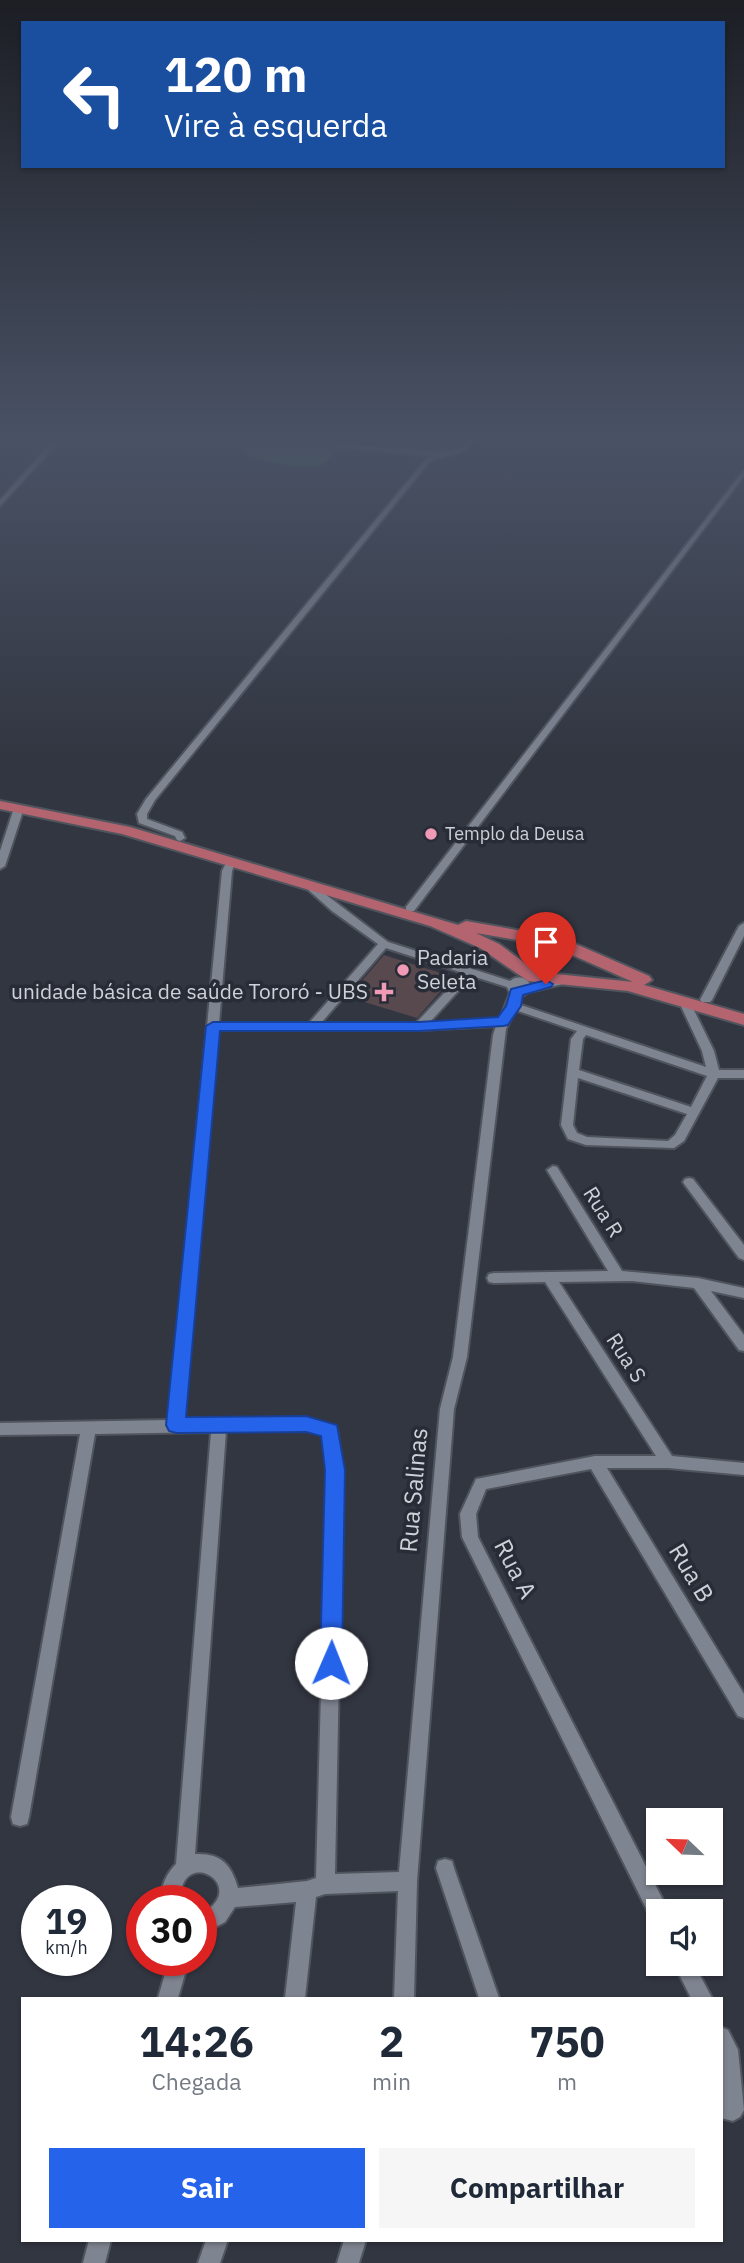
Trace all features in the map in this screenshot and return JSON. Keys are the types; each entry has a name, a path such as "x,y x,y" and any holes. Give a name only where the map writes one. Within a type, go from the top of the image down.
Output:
{"main road":[{"path":"0,799 79,813 180,838 464,926 556,942 632,976 744,1012"},
{"path":"0,805 125,830 459,932 482,942 515,983"},
{"path":"515,983 516,948 532,938"},
{"path":"564,981 580,967 580,958 575,950"},
{"path":"515,983 534,977 629,986 744,1020"}],"street":[{"path":"180,838 179,834 142,821 142,814 151,799 357,547"},
{"path":"410,909 687,547"},
{"path":"1,859 19,808"},
{"path":"176,1425 227,871 232,861"},
{"path":"308,884 336,909 384,944 470,972 515,983 564,981"},
{"path":"706,1000 744,926"},
{"path":"313,1025 384,944"},
{"path":"419,1027 470,972"},
{"path":"515,983 584,1030 714,1074 744,1074"},
{"name":"Rua Salinas","path":"404,1997 408,1881 447,1409 460,1357 503,1022 515,983"},
{"path":"584,1030 577,1039 573,1072 568,1125 572,1136 586,1142 670,1145 680,1138 714,1074 708,1051 685,1002"},
{"path":"213,1026 419,1027 503,1022"},
{"path":"573,1072 694,1112"},
{"name":"Rua R","path":"553,1170 618,1276"},
{"path":"689,1182 744,1255"},
{"name":"Rua S","path":"548,1276 668,1462"},
{"path":"494,1278 618,1276 698,1283 744,1293"},
{"path":"698,1283 744,1346"},
{"path":"0,1429 306,1424 330,1430 335,1470 316,1888 295,1997"},
{"path":"186,1868 219,1425"},
{"path":"20,1817 89,1427"},
{"name":"Rua A","path":"652,1899 470,1537 468,1514 481,1484 595,1462 668,1462 744,1469"},
{"name":"Rua B","path":"595,1462 744,1710"},
{"path":"172,1885 175,1878 186,1868 198,1863 212,1864 223,1872 229,1884 229,1898 224,1911 217,1917"},
{"path":"445,1868 489,1997"},
{"path":"229,1898 408,1881"},
{"path":"168,1997 174,1976"},
{"path":"690,1976 701,1997"},
{"path":"723,2040 728,2050 733,2110 723,2108"},
{"path":"94,2263 99,2242"},
{"path":"209,2263 216,2242"},
{"path":"348,2263 354,2242"}],"building":[{"path":"384,955 453,977 417,1018 348,997"}],"place":[{"name":"Templo da Deusa","path":"431,834"},
{"name":"Padaria Seleta","path":"403,970"},
{"name":"unidade básica de saúde Tororó - UBS","path":"384,992"}],"route":[{"path":"331,1663 335,1470 330,1430 306,1424 176,1425 213,1026 419,1027 503,1022 513,1006 516,992 546,984"}]}
